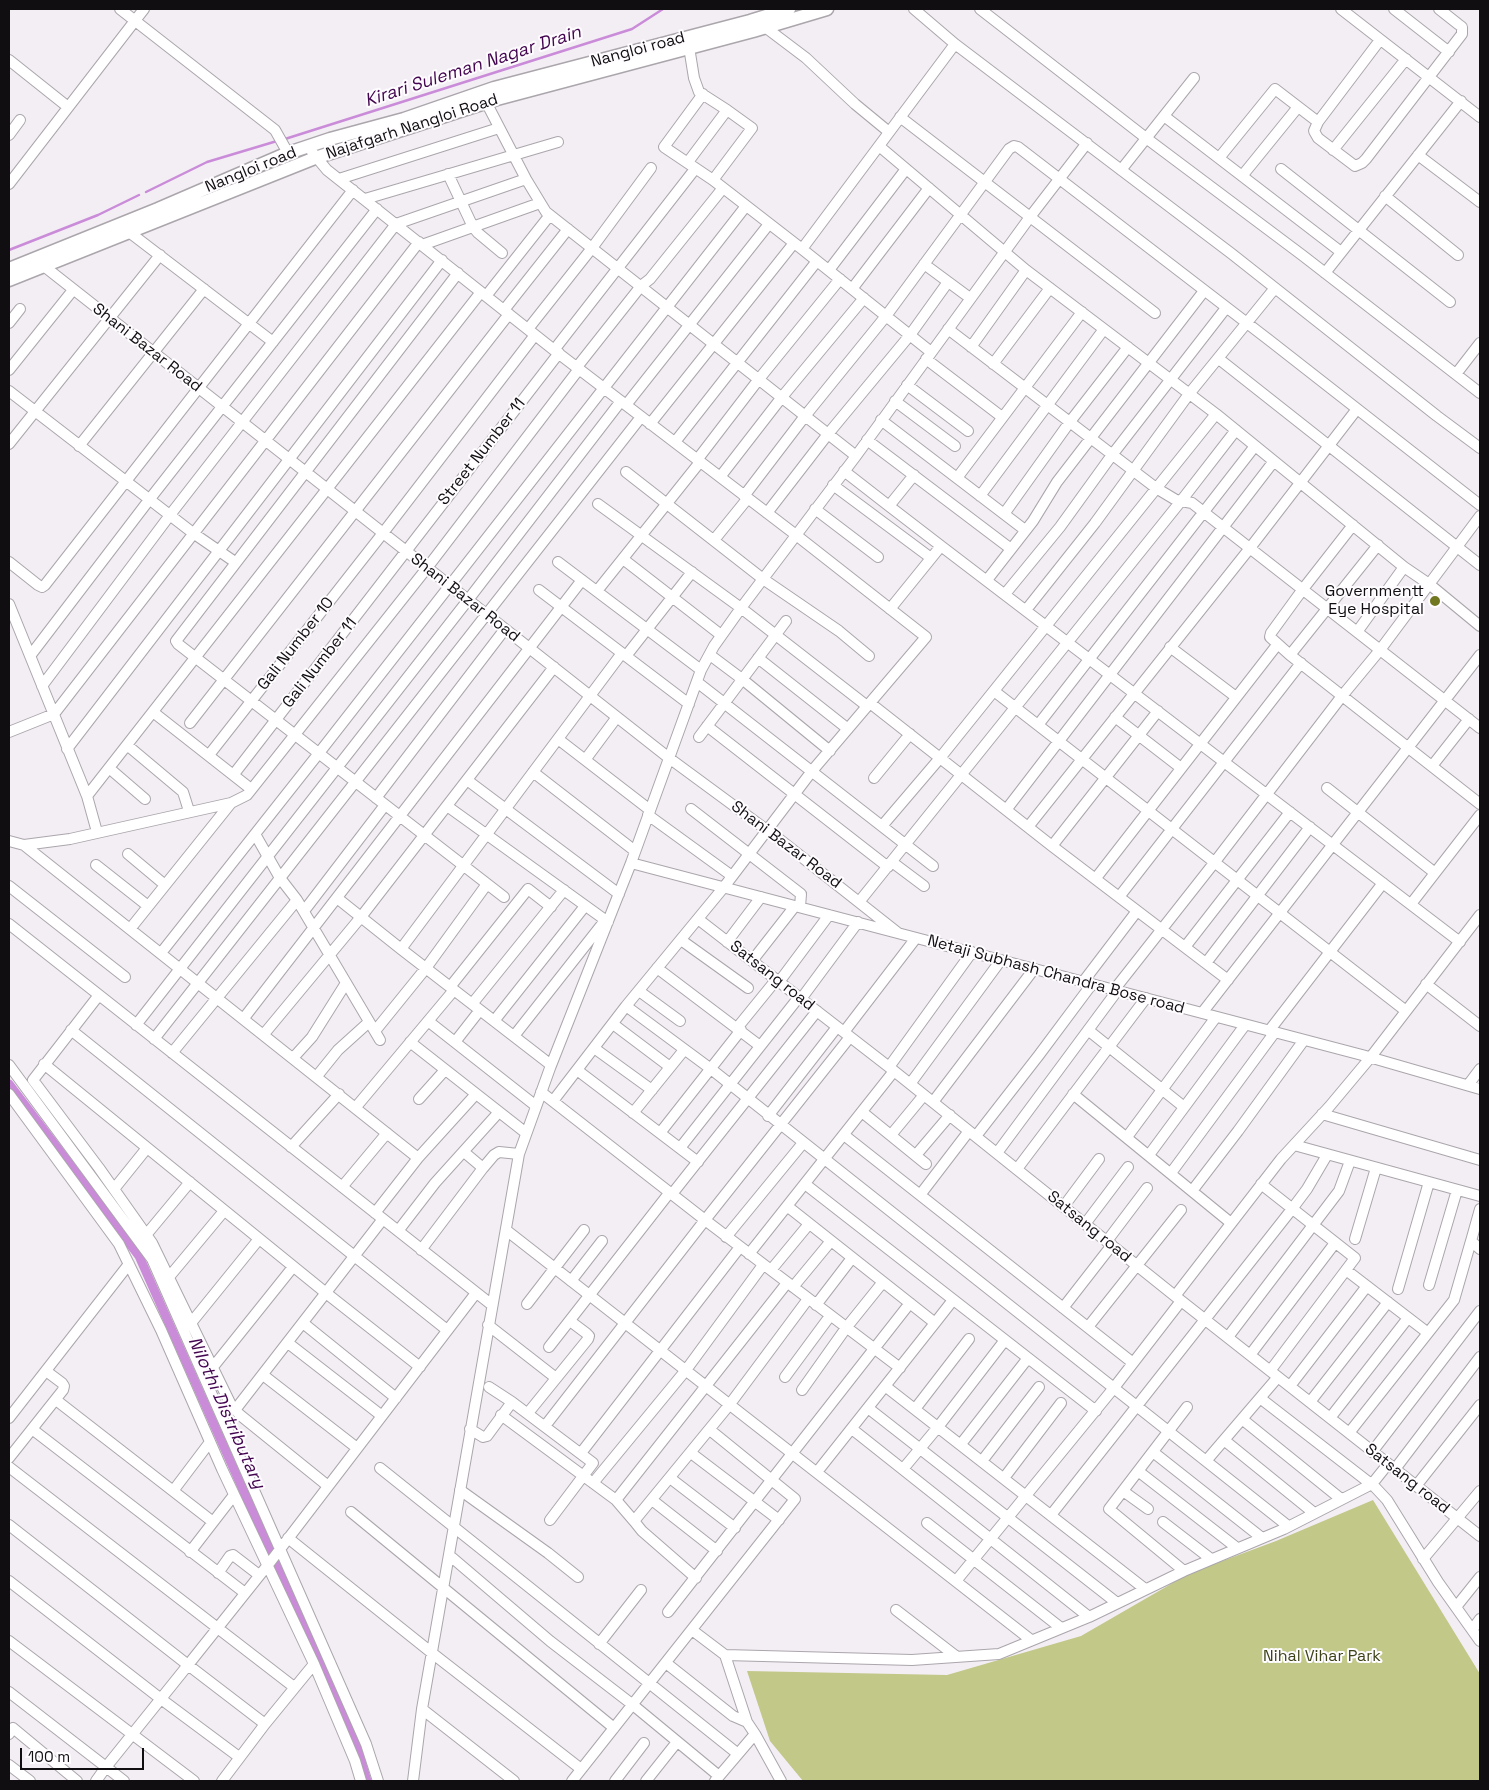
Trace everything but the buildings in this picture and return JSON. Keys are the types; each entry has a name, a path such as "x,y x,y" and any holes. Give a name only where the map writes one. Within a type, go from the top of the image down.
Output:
{"main road":[{"name":"Nangloi road","path":"9,269 40,263 158,209 288,153 312,152 494,88 789,9"},
{"name":"Najafgarh Nangloi Road","path":"9,280 40,263 130,232 312,152 486,102 827,9"}],"street":[{"path":"120,9 275,130 288,153"},
{"path":"9,184 144,9"},
{"path":"914,9 955,44 1275,288 1480,448"},
{"path":"980,9 1480,394"},
{"path":"1394,9 1449,52"},
{"path":"1380,40 1314,128 1315,134 1355,166 1362,163 1462,34 1462,27 1439,9"},
{"path":"1346,10 1380,40 1480,117"},
{"path":"765,27 806,58 855,104 889,132"},
{"path":"650,424 879,146 955,44"},
{"path":"689,47 694,78 699,92 752,128 713,180"},
{"path":"1333,150 1406,59"},
{"path":"9,60 68,107"},
{"path":"1121,170 1194,78"},
{"path":"1219,158 1275,89 1318,122"},
{"path":"703,94 664,147 713,180 829,270 910,335 928,356 1002,417"},
{"path":"1325,273 1461,101"},
{"path":"486,102 526,179 540,203 550,215 856,456"},
{"path":"1242,176 1298,107"},
{"name":"Street Number 11","path":"406,551 556,352 692,166 727,110"},
{"path":"1164,116 1341,252"},
{"path":"900,117 1155,313"},
{"path":"9,135 20,120"},
{"path":"340,179 499,128"},
{"path":"365,199 558,142"},
{"path":"413,1781 422,1709 488,1325 520,1154 551,1065 635,852 701,670 721,635 740,608 856,456 970,298 1086,143"},
{"path":"879,146 1026,270 1216,414 1404,567 1429,584 1480,626"},
{"path":"714,540 805,416 886,316 1009,149 1014,146 1018,147 1058,180 1248,324 1480,505"},
{"path":"312,152 327,170 556,352 926,637 812,771 724,887 626,1006 553,1101"},
{"path":"1418,155 1480,202"},
{"name":"Gali Number 10","path":"208,755 383,533 651,168"},
{"path":"829,270 906,169"},
{"path":"1281,169 1450,302"},
{"path":"448,174 473,227 502,253"},
{"path":"42,686 241,422 396,224 526,179"},
{"path":"9,841 24,845 70,839 231,802 247,795 427,568 641,286 650,279 723,188"},
{"path":"852,289 929,188"},
{"path":"9,562 38,585 42,587 45,585 354,190"},
{"path":"1385,196 1458,255"},
{"path":"9,732 54,714 264,440 420,243 473,227 540,203"},
{"path":"161,953 746,206"},
{"path":"30,656 149,500 223,408 377,209"},
{"path":"86,796 484,294 550,215"},
{"path":"136,1025 468,600 769,224"},
{"path":"190,723 464,370 568,229"},
{"path":"130,232 273,342"},
{"path":"9,444 160,256"},
{"path":"67,749 442,260"},
{"path":"675,442 817,261"},
{"name":"Shani Bazar Road","path":"40,263 617,717 767,830 898,933"},
{"path":"924,264 970,298"},
{"path":"971,347 1026,270"},
{"path":"458,273 306,473 177,638 178,644 504,897"},
{"path":"597,591 667,503 759,380 840,279"},
{"path":"767,513 828,434 910,335 948,282"},
{"path":"994,364 1050,288"},
{"path":"1026,610 1095,523 1189,394 1248,324 1275,288"},
{"path":"79,446 204,289"},
{"path":"9,370 73,290"},
{"path":"987,580 1025,530 1089,438 1204,291"},
{"path":"720,477 782,397 864,298"},
{"path":"1005,594 1060,527 1112,455 1226,308"},
{"path":"9,323 20,309"},
{"path":"957,478 1082,312"},
{"path":"948,329 1156,488 1176,500 1192,503 1480,728"},
{"path":"980,496 1104,329"},
{"path":"1456,374 1480,343"},
{"path":"1004,514 1069,423 1128,348"},
{"path":"1218,359 1480,565"},
{"path":"907,385 968,431"},
{"path":"10,394 170,516 235,562"},
{"path":"895,401 955,446"},
{"path":"1028,827 1250,548 1356,409"},
{"path":"882,826 940,758 1216,414"},
{"path":"154,1038 641,416"},
{"path":"881,420 1025,530"},
{"path":"859,902 1016,708 1236,430"},
{"path":"867,440 1011,549"},
{"path":"1038,725 1255,446"},
{"path":"1006,810 1274,461"},
{"path":"844,471 1460,942"},
{"path":"626,472 763,579 838,631 869,656"},
{"path":"889,506 914,475"},
{"path":"833,485 931,558"},
{"path":"598,504 910,734 1052,846 1228,980"},
{"path":"815,509 878,557"},
{"path":"997,1153 1161,929 1380,650 1480,516"},
{"path":"1353,525 1303,589 1270,637 1277,645 1480,804"},
{"path":"1290,655 1378,545"},
{"path":"890,609 941,546"},
{"name":"Gali Number 11","path":"234,774 406,551"},
{"path":"623,559 721,635"},
{"path":"558,562 701,670"},
{"path":"1356,632 1404,567"},
{"path":"400,949 590,695 647,629 692,572"},
{"path":"244,1018 582,580"},
{"path":"539,590 689,704"},
{"path":"9,604 86,796 97,832"},
{"path":"698,738 786,621"},
{"path":"376,798 505,629"},
{"path":"1096,878 1277,645"},
{"path":"1170,647 1236,697"},
{"path":"710,655 830,751"},
{"path":"1202,1013 1480,655"},
{"path":"758,658 848,729"},
{"path":"1119,897 1300,663"},
{"path":"264,1034 361,917 554,667"},
{"path":"697,682 933,866"},
{"path":"994,691 1406,1011"},
{"path":"1052,846 1158,711"},
{"path":"153,712 251,789"},
{"path":"585,760 617,717"},
{"path":"1115,717 1181,768"},
{"path":"1432,766 1469,719"},
{"path":"707,726 794,795 924,886"},
{"path":"874,778 910,734"},
{"path":"558,739 732,876"},
{"path":"127,744 183,792 189,811"},
{"path":"109,768 145,799"},
{"path":"533,772 635,852"},
{"path":"467,780 619,894"},
{"path":"1327,788 1435,873"},
{"path":"130,929 231,802"},
{"path":"304,911 385,805"},
{"path":"447,806 607,921"},
{"path":"691,809 801,894 798,906 752,961"},
{"path":"1185,947 1290,812"},
{"path":"1411,904 1480,815"},
{"path":"1206,963 1310,827"},
{"path":"255,834 280,878 304,911 380,1040"},
{"path":"24,845 418,1158"},
{"path":"128,854 165,885"},
{"name":"Netaji Subhash Chandra Bose road","path":"631,862 1480,1088"},
{"path":"96,865 148,906"},
{"path":"1171,1173 1330,952 1383,883"},
{"path":"317,1076 338,1050 372,1026 426,968 487,884"},
{"path":"9,886 124,976"},
{"path":"356,1107 428,1021 528,889 551,907"},
{"path":"455,1042 476,1007 564,890"},
{"path":"727,942 761,897"},
{"path":"337,898 551,1065"},
{"path":"172,1053 297,900"},
{"path":"494,1021 585,906"},
{"path":"920,1195 1040,1055 1137,911"},
{"path":"660,1133 829,915"},
{"path":"956,1582 1010,1518 1134,1363 1231,1223 1294,1145 1370,1058 1480,915"},
{"name":"Satsang road","path":"698,919 892,1069 1480,1536"},
{"path":"514,1036 607,921"},
{"path":"680,1148 858,922"},
{"path":"9,924 492,1305"},
{"path":"545,1426 780,1126 844,1032 916,938"},
{"path":"680,940 748,988"},
{"path":"749,1254 862,1112 972,952"},
{"path":"910,1084 1001,960"},
{"path":"657,968 760,1046"},
{"path":"933,1102 1034,969"},
{"path":"293,1058 312,1037 346,984"},
{"path":"1426,984 1480,1026"},
{"path":"639,991 680,1021"},
{"path":"30,1084 99,995"},
{"path":"1017,1169 1146,998"},
{"path":"626,1006 711,1069 780,1126 1288,1526"},
{"path":"549,1347 671,1193 748,1100 817,1011"},
{"path":"1127,1137 1216,1017"},
{"path":"428,1021 536,1106"},
{"path":"613,1024 670,1067"},
{"path":"1149,1155 1245,1025"},
{"path":"71,1030 447,1330"},
{"path":"1088,1030 1184,1107"},
{"path":"768,1116 844,1032"},
{"path":"1192,1190 1304,1040"},
{"path":"410,1042 526,1133"},
{"path":"594,1048 652,1090"},
{"path":"633,1113 684,1050"},
{"path":"44,1064 293,1267 420,1366"},
{"path":"9,1065 30,1084 114,1189 152,1243 230,1405 328,1486"},
{"path":"1468,1085 1480,1069"},
{"path":"419,1099 445,1070"},
{"path":"577,1070 698,1162"},
{"path":"30,1084 152,1259 217,1406 314,1664 362,1781"},
{"path":"541,1092 767,1268 900,1368"},
{"path":"9,1094 119,1244 161,1330 234,1495 274,1557 366,1744 378,1781"},
{"path":"291,1147 339,1094"},
{"path":"235,1410 354,1256 418,1158 476,1094"},
{"path":"1073,1094 1231,1223"},
{"path":"891,1136 924,1095"},
{"path":"398,1231 435,1183 499,1112"},
{"path":"862,1112 926,1164"},
{"path":"1322,1114 1480,1160"},
{"path":"916,1155 950,1115"},
{"path":"342,1187 388,1133"},
{"path":"844,1135 1134,1363"},
{"path":"726,1236 803,1143"},
{"path":"1294,1145 1480,1196"},
{"path":"114,1189 147,1148"},
{"path":"464,1152 483,1168"},
{"path":"421,1250 494,1154 499,1152 520,1154"},
{"path":"1051,1515 1292,1209 1307,1189 1327,1155"},
{"path":"1064,1206 1099,1159"},
{"path":"1228,1337 1340,1191 1350,1161"},
{"path":"1085,1224 1128,1167"},
{"path":"1356,1239 1376,1168"},
{"path":"146,1235 190,1182"},
{"path":"1398,1288 1429,1182"},
{"path":"805,1184 1096,1411"},
{"path":"1206,1462 1260,1398 1274,1374 1355,1258 1262,1184"},
{"path":"1063,1308 1147,1188"},
{"path":"1429,1285 1457,1190"},
{"path":"787,1206 935,1323"},
{"path":"1349,1433 1454,1300 1480,1209"},
{"path":"1088,1327 1181,1210"},
{"path":"169,1277 224,1211"},
{"path":"593,1483 767,1268 809,1224"},
{"path":"506,1230 1031,1640"},
{"path":"528,1304 584,1230"},
{"path":"192,1323 258,1238"},
{"path":"616,1500 790,1285 831,1240"},
{"path":"571,1281 602,1241"},
{"path":"1471,1241 1480,1249"},
{"path":"1250,1355 1335,1243"},
{"path":"581,1453 740,1247"},
{"path":"634,1521 710,1430 812,1302 852,1258"},
{"path":"9,1418 129,1264"},
{"path":"213,1367 293,1267"},
{"path":"1346,1270 1428,1333"},
{"path":"802,1390 846,1328 883,1282"},
{"path":"1290,1386 1367,1286"},
{"path":"96,1781 274,1557 476,1293"},
{"path":"817,1472 953,1300"},
{"path":"1310,1402 1388,1302"},
{"path":"668,1612 910,1303"},
{"path":"1372,1452 1480,1311"},
{"path":"785,1377 830,1316"},
{"path":"1330,1418 1408,1318"},
{"path":"528,1413 588,1339 589,1336 570,1321"},
{"path":"303,1323 396,1398"},
{"path":"488,1325 556,1378"},
{"path":"915,1409 969,1339"},
{"path":"903,1469 1005,1340"},
{"path":"288,1343 382,1416"},
{"path":"725,1655 912,1660 999,1654 1089,1617 1184,1571 1262,1538 1371,1484 1392,1467 1480,1357"},
{"path":"961,1444 1028,1358"},
{"path":"9,1458 56,1400 64,1386 46,1370"},
{"path":"263,1375 357,1448"},
{"path":"885,1386 1145,1589"},
{"path":"489,1387 528,1413 593,1463 550,1520"},
{"path":"982,1461 1040,1387"},
{"path":"1260,1398 1371,1484 1387,1500 1423,1559 1480,1641"},
{"path":"56,1400 213,1522"},
{"path":"470,1430 483,1437 487,1436 512,1402"},
{"path":"1004,1478 1061,1403"},
{"path":"1416,1486 1480,1405"},
{"path":"217,1406 235,1410"},
{"path":"1184,1571 1109,1509 1187,1407"},
{"path":"868,1408 1117,1603"},
{"path":"501,1415 616,1500 642,1531 696,1578"},
{"path":"1242,1419 1340,1500"},
{"path":"32,1429 245,1594"},
{"path":"852,1429 1089,1617"},
{"path":"572,1781 795,1499 710,1430"},
{"path":"1224,1440 1314,1513"},
{"path":"174,1491 210,1442"},
{"path":"1153,1452 1262,1538"},
{"path":"691,1453 779,1520"},
{"path":"9,1467 294,1687"},
{"path":"380,1468 738,1754"},
{"path":"1138,1471 1237,1548"},
{"path":"670,1478 734,1528"},
{"path":"460,1490 548,1553 578,1577"},
{"path":"1123,1491 1148,1509"},
{"path":"1423,1559 1480,1491"},
{"path":"190,1552 234,1495"},
{"path":"652,1500 717,1551"},
{"path":"351,1512 614,1728"},
{"path":"1163,1522 1211,1559"},
{"path":"927,1523 1061,1628"},
{"path":"9,1525 265,1724"},
{"path":"288,1538 581,1769"},
{"path":"218,1573 230,1556 233,1555 259,1575"},
{"path":"449,1555 550,1641 633,1705 717,1779 755,1734"},
{"path":"1456,1607 1480,1577"},
{"path":"9,1581 239,1757"},
{"path":"599,1644 642,1590"},
{"path":"896,1610 956,1657"},
{"path":"1472,1630 1480,1619"},
{"path":"692,1630 725,1655 746,1722 755,1734 780,1781"},
{"path":"9,1641 194,1781"},
{"path":"666,1663 733,1716 746,1722"},
{"path":"222,1781 294,1687 314,1664"},
{"path":"9,1692 124,1781"},
{"path":"422,1709 514,1781"},
{"path":"9,1734 13,1728 77,1781"},
{"path":"646,1781 677,1742"},
{"path":"615,1781 644,1743"},
{"path":"9,1765 30,1781"}],"green space":[{"name":"Nihal Vihar Park","path":"1373,1500 1480,1674 1480,1781 803,1781 770,1741 747,1671 947,1675 1081,1636 1190,1573 1276,1541"}],"waterway":[{"name":"Kirari Suleman Nagar Drain","path":"285,139 632,29 663,9"},
{"name":"Kirari Suleman Nagar Drain","path":"146,192 207,162 277,141"},
{"name":"Kirari Suleman Nagar Drain","path":"9,250 98,215 139,195"},
{"name":"Nilothi Distributary","path":"9,1084 139,1256 356,1744 367,1781"}],"place":[{"name":"Governmentt Eye Hospital","path":"1435,601"}]}
